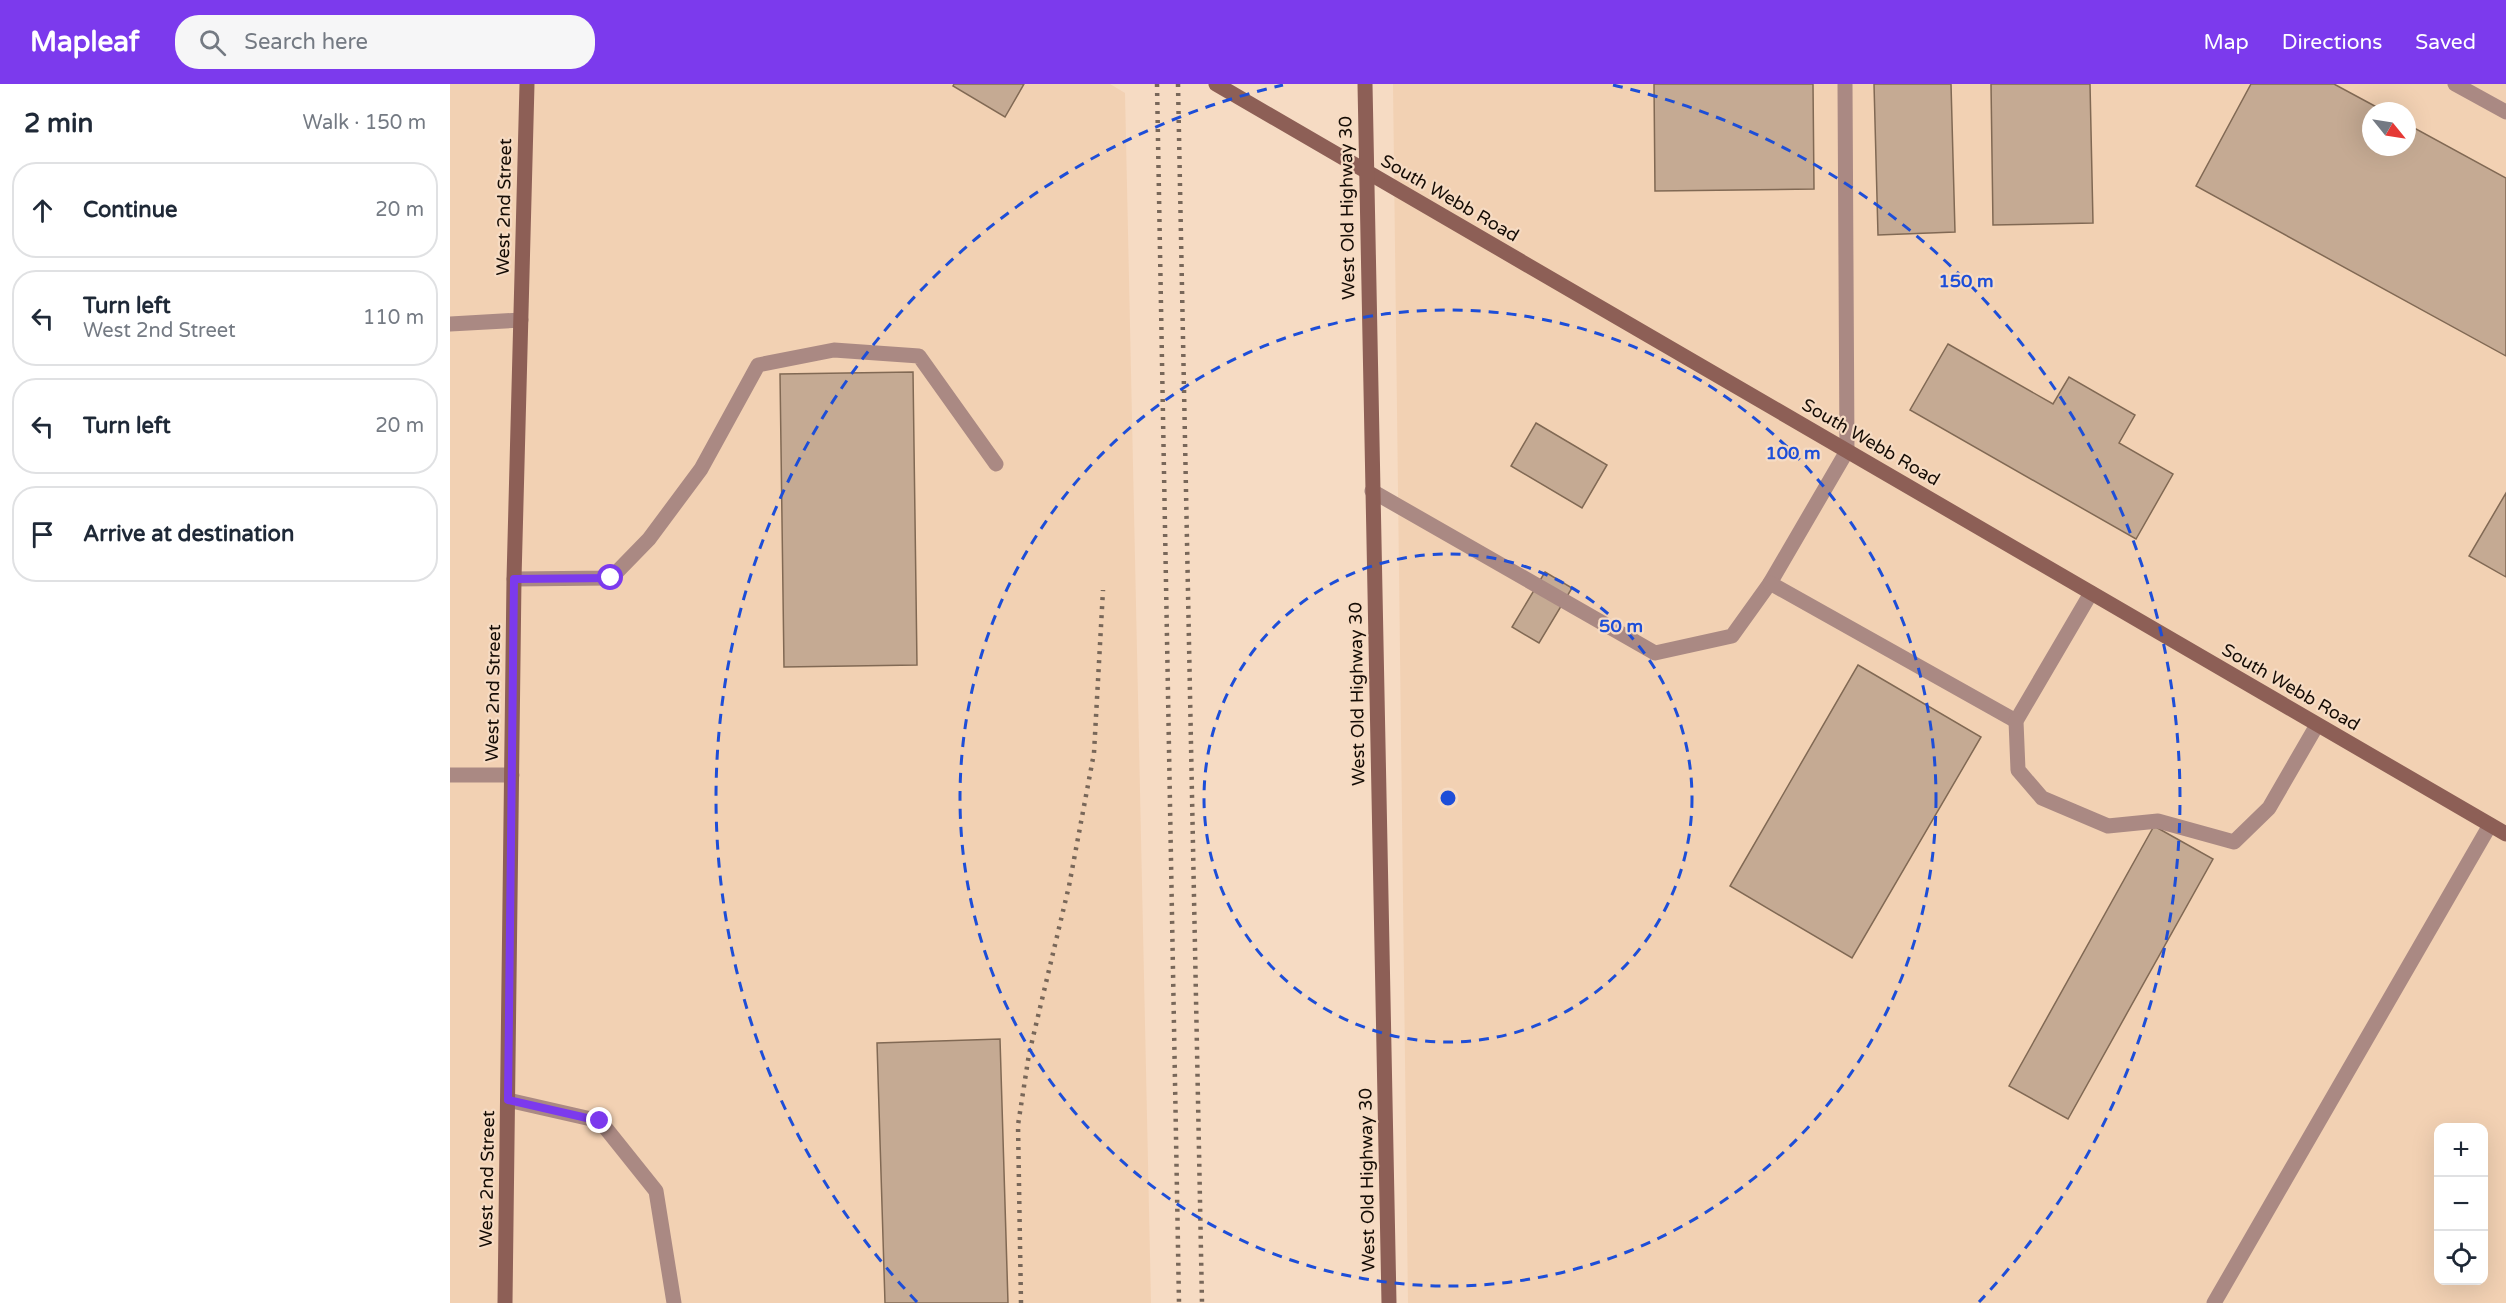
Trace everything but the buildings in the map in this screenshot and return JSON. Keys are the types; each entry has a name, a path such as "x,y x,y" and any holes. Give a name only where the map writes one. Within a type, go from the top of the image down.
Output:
{"street":[{"name":"West 2nd Street","path":"506,1303 514,579 527,84"},
{"name":"South Webb Road","path":"1216,84 2506,834"},
{"name":"West Old Highway 30","path":"1365,84 1389,1303"}],"lane":[{"path":"1372,491 1655,653 1732,636 1770,583 1847,451 1845,84"},
{"path":"2455,84 2506,111"},
{"path":"450,324 521,320"},
{"path":"514,579 611,578 649,539 701,469 758,365 834,350 919,356 996,464"},
{"path":"1770,583 2016,721"},
{"path":"2091,593 2016,721 2018,770 2042,798 2108,826 2158,821 2234,842 2269,808 2317,725"},
{"path":"450,775 512,775"},
{"path":"2214,1303 2490,825"},
{"path":"508,1100 600,1121 656,1191 674,1303"}],"shaded area":[{"path":"450,84 1110,84 1125,93 1151,1303 450,1303"},
{"path":"1393,84 2506,84 2506,1303 1408,1303"}],"railway":[{"path":"1157,84 1179,1303"},
{"path":"1178,84 1202,1303"},
{"path":"1021,1303 1018,1125 1029,1054 1069,886 1094,753 1103,590"}],"route":[{"path":"600,1121 508,1100 514,579 611,578"}]}
